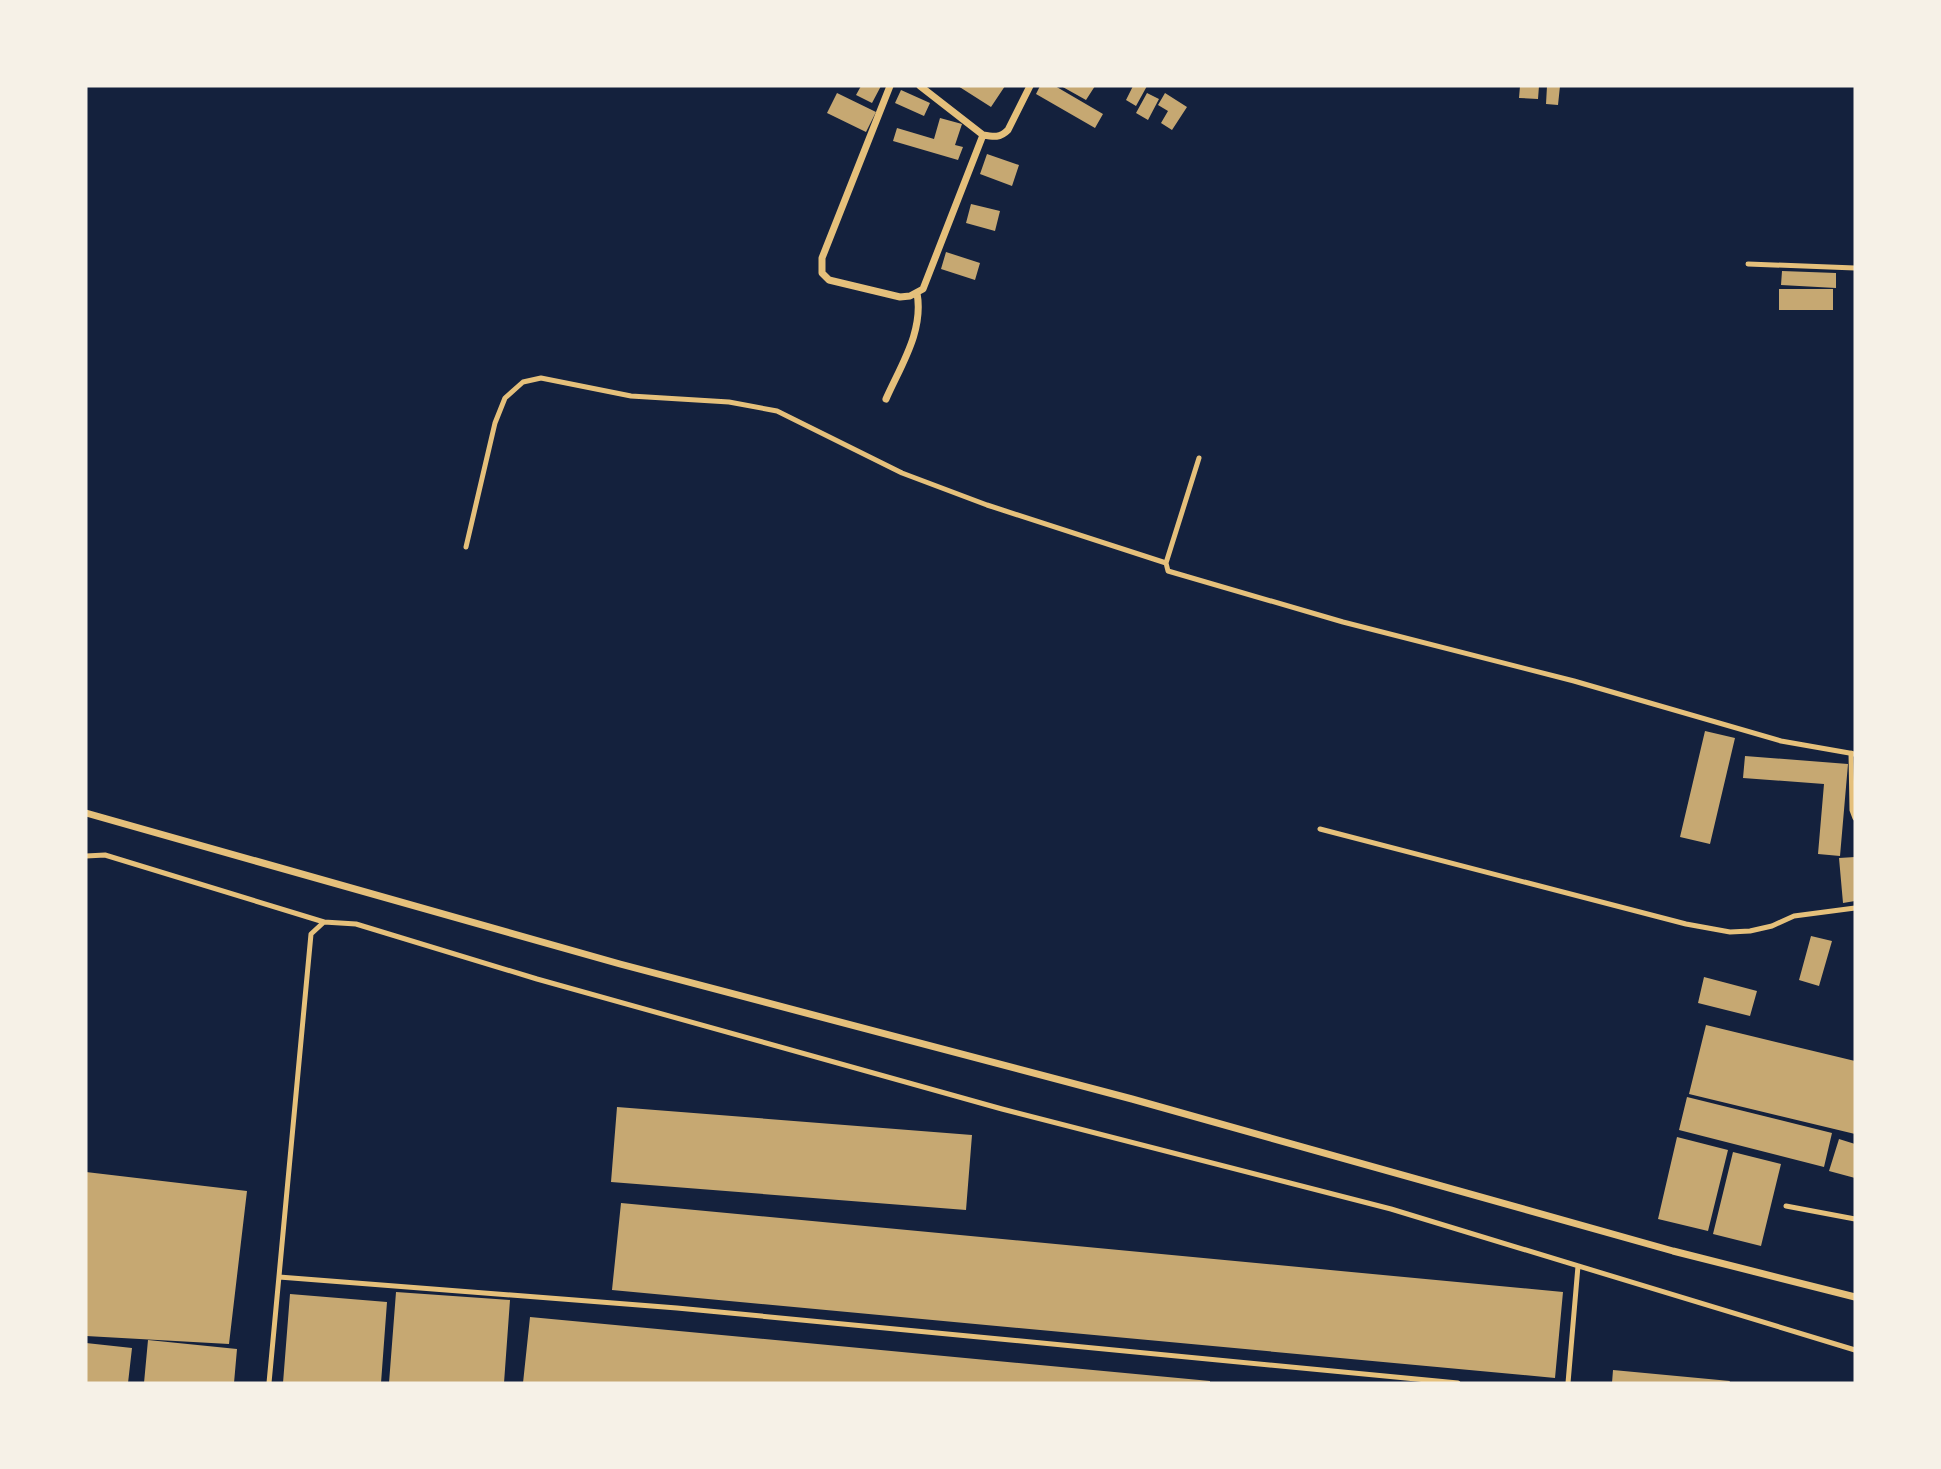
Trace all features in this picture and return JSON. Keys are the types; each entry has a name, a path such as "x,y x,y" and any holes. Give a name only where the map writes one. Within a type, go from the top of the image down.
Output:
{"street":[{"path":"890,86 821,266 821,273 829,280 901,297 917,293 926,282 983,135"},
{"path":"919,86 983,135 1002,136 1008,130 1030,86"},
{"path":"886,399 916,330 920,311 917,293"},
{"path":"86,813 620,964 1119,1096 1673,1251 1855,1297"}],"lane":[{"path":"1748,264 1855,268"},
{"path":"466,547 495,423 505,398 523,382 541,378 631,396 729,402 777,411 902,473 987,505 1166,563"},
{"path":"1199,458 1166,563 1168,571 1343,622 1574,681 1781,741 1853,753 1852,810 1855,818"},
{"path":"1320,829 1686,924 1730,932 1772,926 1794,916 1822,910 1855,908"},
{"path":"86,856 105,855 324,922 356,924 537,979 1002,1109 1391,1209 1855,1350"},
{"path":"269,1383 311,934 324,922"},
{"path":"1786,1206 1855,1219"},
{"path":"1568,1383 1578,1266"},
{"path":"279,1276 691,1309 1458,1383"}],"building":[{"path":"861,86 881,86 872,103 856,95"},
{"path":"958,86 1005,86 991,107"},
{"path":"1040,86 1055,86 1103,114 1095,128 1036,94"},
{"path":"1061,86 1095,86 1086,100"},
{"path":"1133,86 1147,86 1136,106 1126,100"},
{"path":"1520,86 1539,86 1538,99 1519,98"},
{"path":"1547,86 1560,86 1558,105 1546,104"},
{"path":"901,90 930,103 924,116 895,103"},
{"path":"837,93 876,112 866,132 827,113"},
{"path":"1147,93 1159,99 1148,120 1136,113"},
{"path":"1165,93 1187,107 1172,130 1161,123 1168,111 1158,105"},
{"path":"940,118 962,124 955,145 963,147 958,160 893,141 897,128 934,139"},
{"path":"987,154 1019,165 1012,186 980,174"},
{"path":"971,204 1000,211 995,231 966,223"},
{"path":"946,252 980,263 975,280 941,269"},
{"path":"1782,271 1836,273 1836,288 1781,285"},
{"path":"1779,289 1833,289 1833,310 1779,310"},
{"path":"1705,731 1735,738 1710,844 1680,837"},
{"path":"1745,756 1848,764 1840,856 1818,854 1824,784 1743,778"},
{"path":"1855,857 1855,901 1843,903 1839,858"},
{"path":"1811,936 1832,941 1819,986 1799,980"},
{"path":"1704,977 1757,991 1750,1016 1698,1003"},
{"path":"1706,1025 1855,1061 1855,1134 1689,1094"},
{"path":"1687,1097 1832,1133 1824,1167 1679,1130"},
{"path":"617,1107 972,1135 966,1210 611,1182"},
{"path":"1677,1137 1728,1150 1708,1231 1658,1219"},
{"path":"1839,1139 1855,1144 1855,1178 1829,1171"},
{"path":"1733,1152 1781,1164 1761,1246 1713,1234"},
{"path":"86,1172 247,1191 229,1344 86,1336"},
{"path":"621,1203 1563,1292 1555,1378 612,1290"},
{"path":"396,1292 510,1300 504,1383 389,1383"},
{"path":"290,1294 387,1302 381,1383 283,1383"},
{"path":"530,1317 1210,1381 1210,1383 523,1383"},
{"path":"148,1340 237,1349 234,1383 144,1383"},
{"path":"86,1343 132,1348 128,1383 86,1383"},
{"path":"1613,1370 1730,1381 1612,1383"}]}
